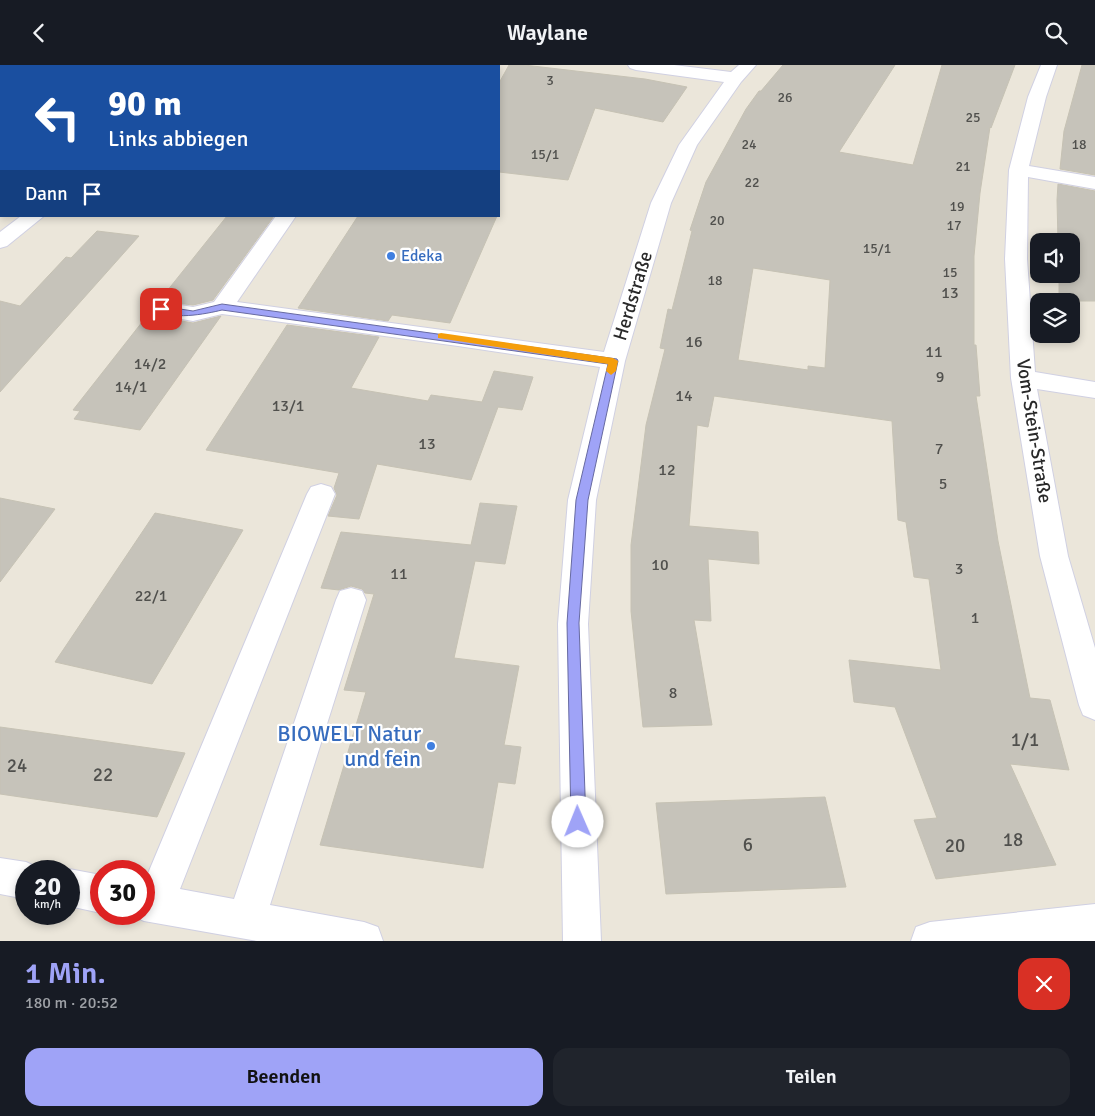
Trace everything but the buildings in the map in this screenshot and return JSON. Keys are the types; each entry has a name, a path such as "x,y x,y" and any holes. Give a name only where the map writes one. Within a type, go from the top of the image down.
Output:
{"street":[{"path":"636,65 742,71"},
{"name":"Vom-Stein-Straße","path":"1049,65 1037,97 1019,170 1016,259 1023,378 1054,555 1095,705"},
{"name":"Herdstraße","path":"582,941 573,623 582,500 613,361 661,203 688,145 742,71"},
{"path":"1019,170 1095,183"},
{"path":"0,242 33,217"},
{"path":"222,307 285,217"},
{"path":"161,309 193,314 222,307 467,339 613,361"},
{"path":"1023,378 1095,390"},
{"path":"155,889 321,493"},
{"path":"246,920 351,600"},
{"path":"0,876 15,879"},
{"path":"155,904 364,941"},
{"path":"930,941 1095,923"}],"slow traffic":[{"path":"441,336 613,361 611,371"}],"place":[{"name":"Edeka","path":"391,256"},
{"name":"BIOWELT Natur und fein","path":"431,746"}],"route":[{"path":"161,309 193,314 222,307 458,338 613,361 582,500 573,623 578,822"}]}
